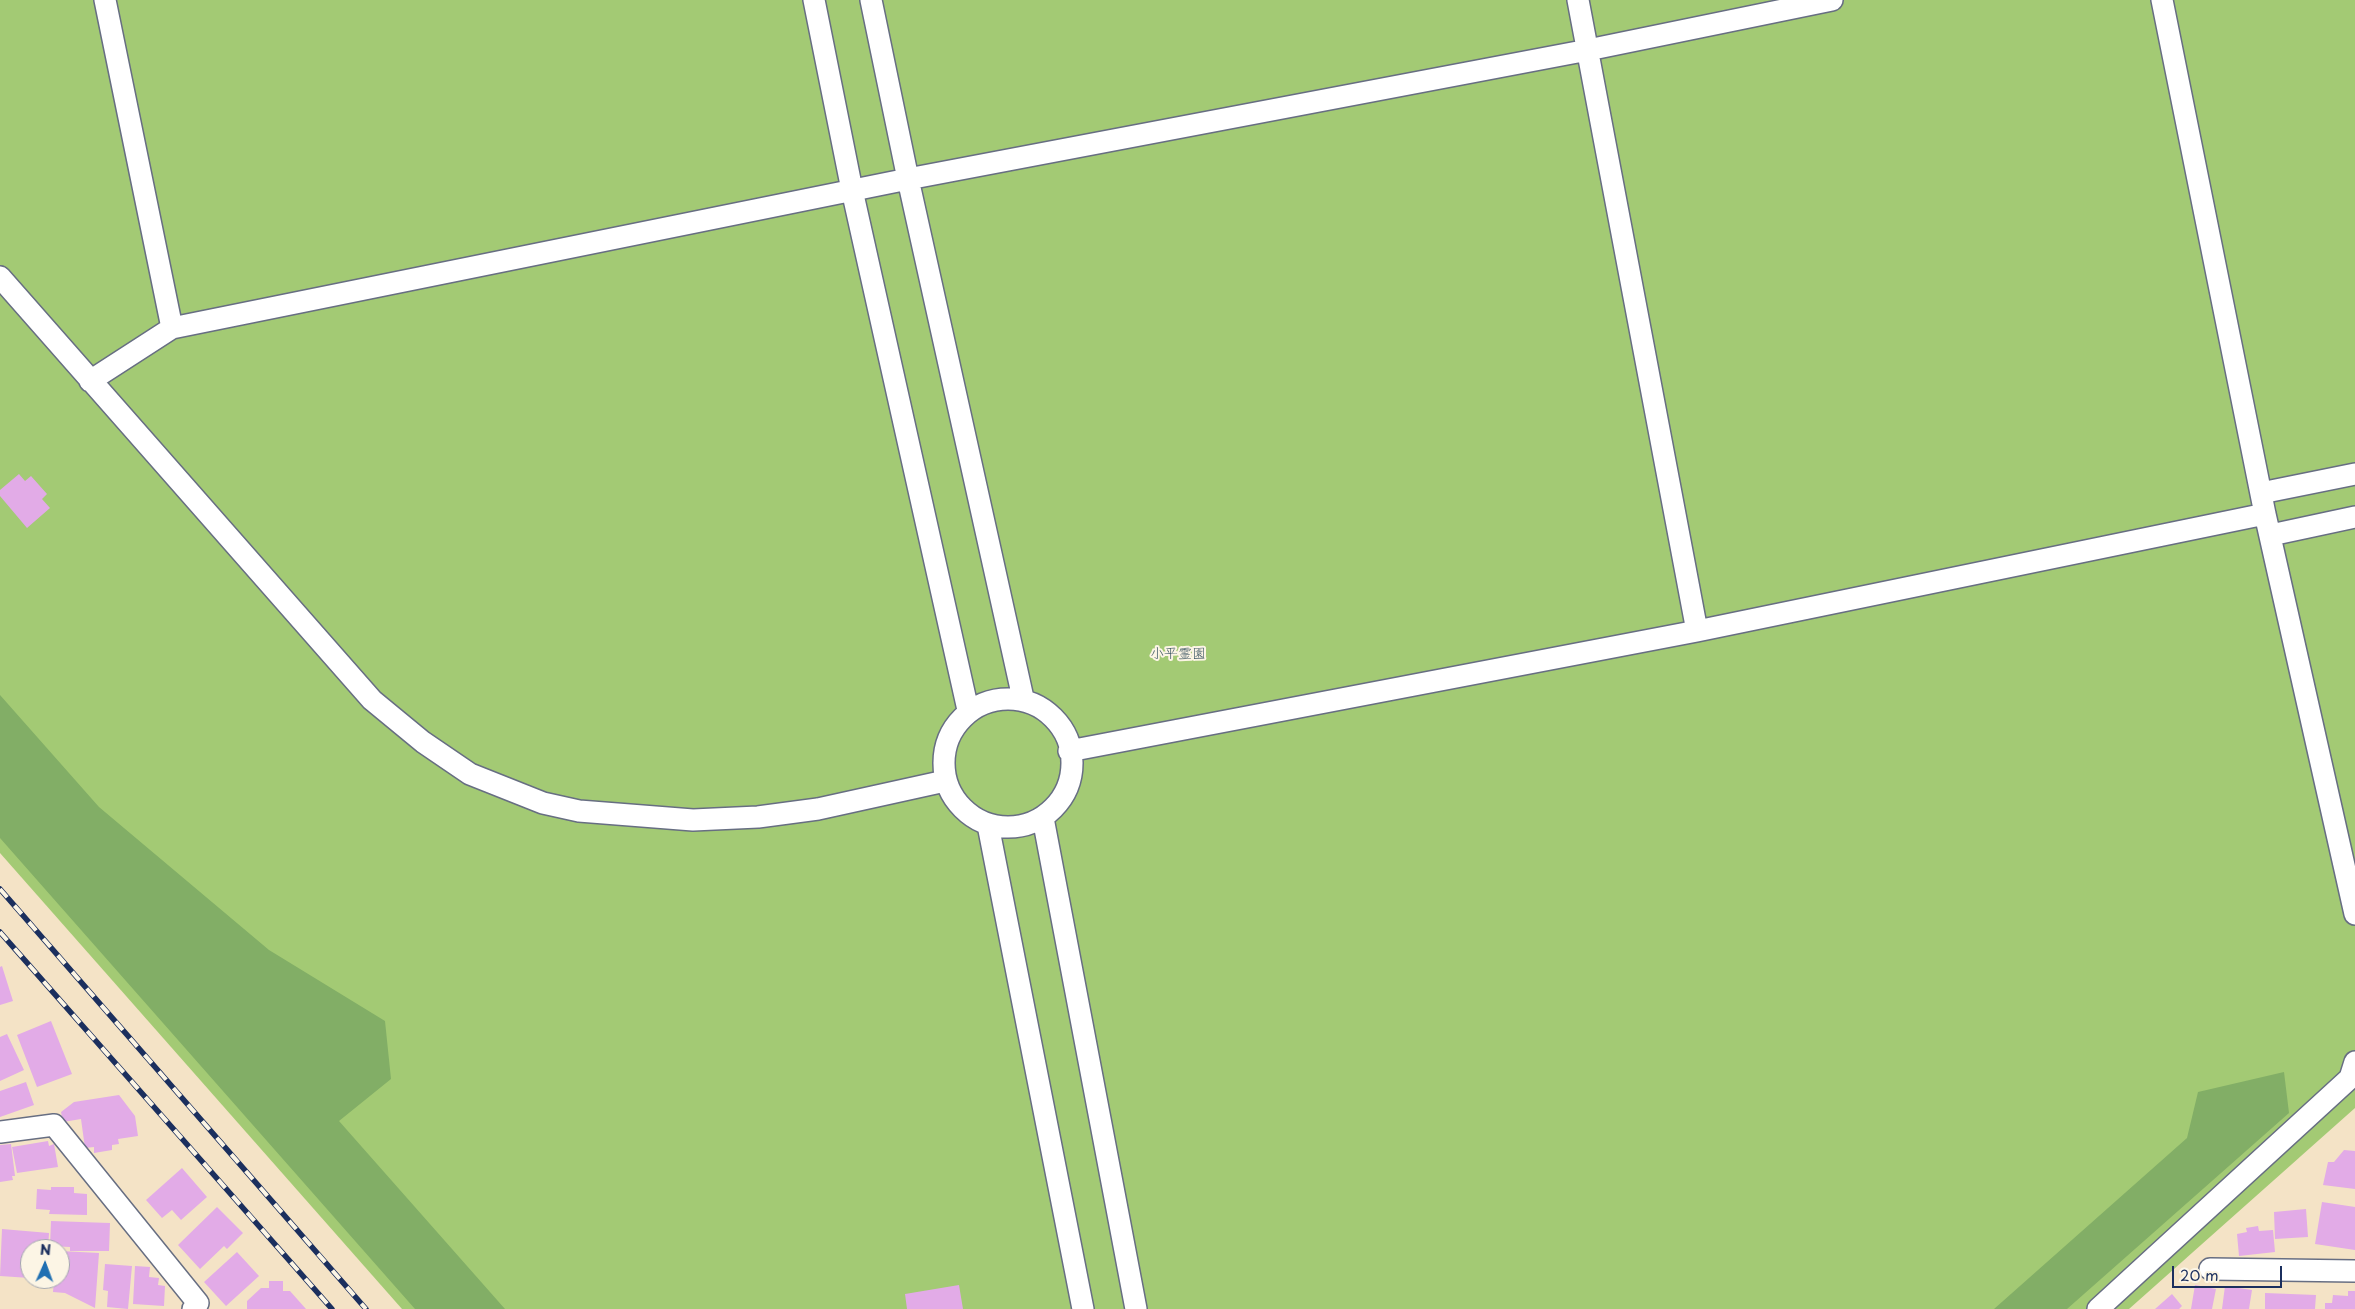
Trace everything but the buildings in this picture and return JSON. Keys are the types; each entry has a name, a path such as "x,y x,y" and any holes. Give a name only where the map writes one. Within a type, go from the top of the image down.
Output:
{"lane":[{"path":"105,0 172,328"},
{"path":"814,0 852,190 968,710"},
{"path":"871,0 908,179 1022,698"},
{"path":"1578,0 1697,631"},
{"path":"90,381 172,328 852,190 1588,50 1832,0"},
{"path":"2162,0 2265,514 2355,914"},
{"path":"0,277 372,700 423,742 470,774 543,803 579,810 693,820 758,817 818,809 946,781"},
{"path":"2262,493 2355,474"},
{"path":"1069,751 1697,631 2265,514"},
{"path":"2271,535 2355,517"},
{"path":"1022,698 1048,710 1064,731 1069,751 1070,770 1061,798 1043,818 1018,827 988,825 961,807 946,781 943,762 951,731 968,710 996,701 1022,698"},
{"path":"1043,818 1136,1309"},
{"path":"988,825 1083,1309"},
{"path":"2098,1309 2350,1078 2355,1062"},
{"path":"0,1132 54,1125 198,1303 193,1309"},
{"path":"2210,1269 2355,1271"}],"green space":[{"name":"小平霊園","path":"0,0 2355,0 2355,1108 2129,1309 402,1309 0,853"},
{"path":"0,695 99,807 269,950 385,1021 391,1079 339,1121 505,1309 415,1309 0,838"},
{"path":"2284,1072 2289,1113 2067,1309 1994,1309 2187,1138 2198,1092"}],"railway":[{"path":"0,889 366,1309"},
{"path":"0,932 332,1309"}]}
